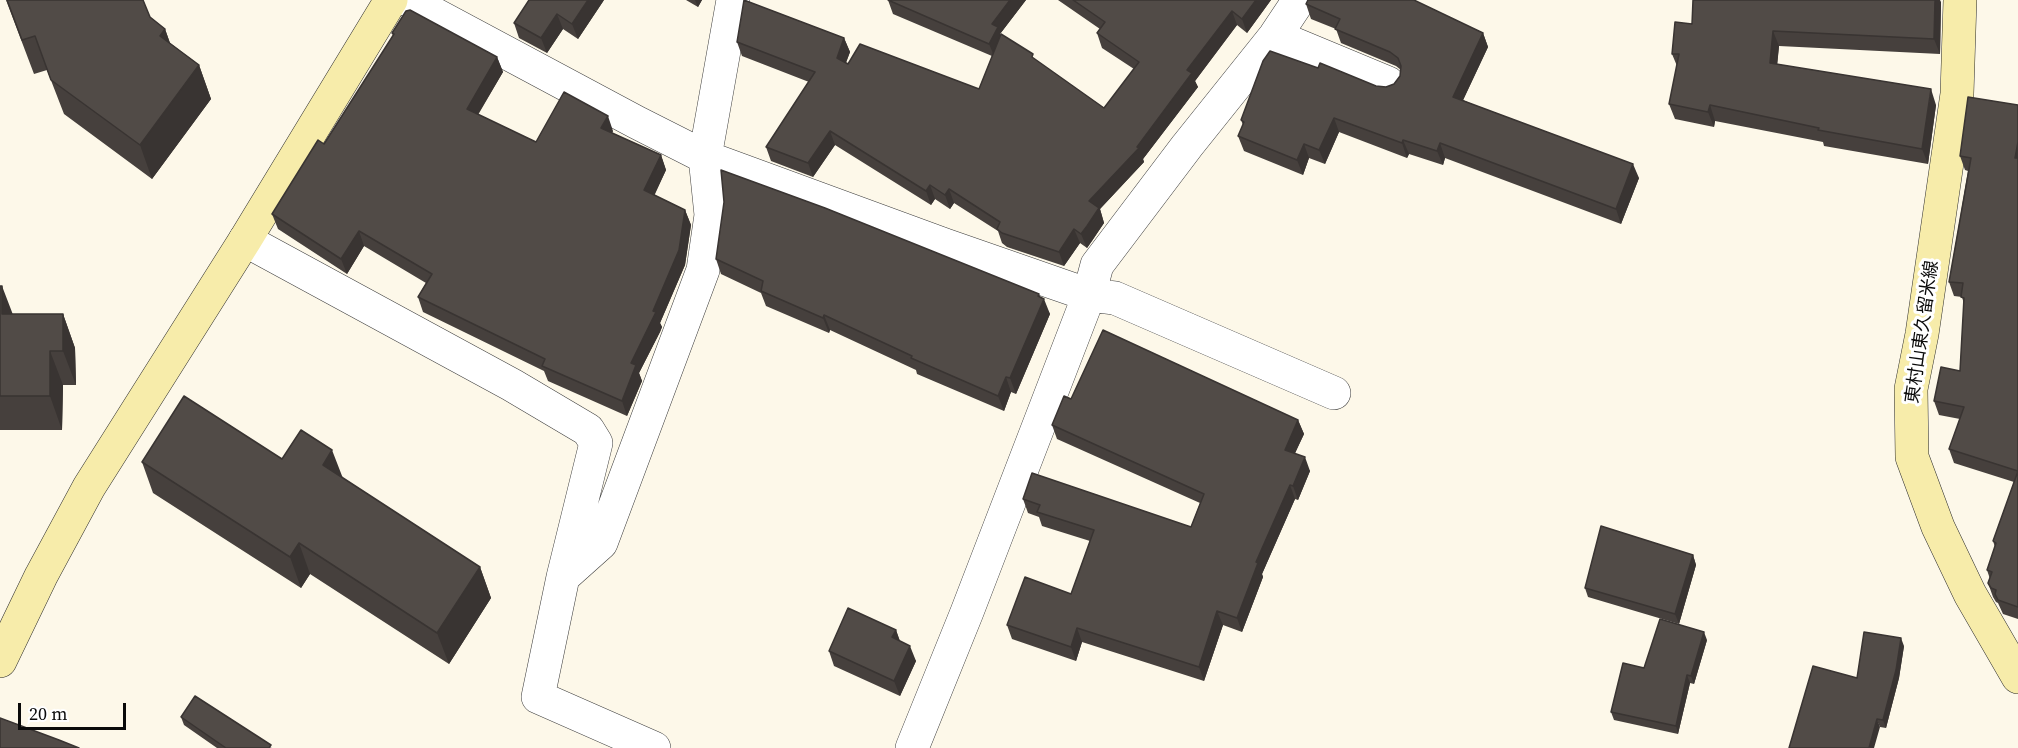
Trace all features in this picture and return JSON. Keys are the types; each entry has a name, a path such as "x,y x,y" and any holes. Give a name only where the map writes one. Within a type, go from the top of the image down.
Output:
{"street":[{"path":"0,661 41,576 89,487 392,0"},
{"path":"408,0 705,157 1089,295 1115,298 1334,393"},
{"path":"563,577 601,543 704,270 711,215 705,157 733,0"},
{"path":"912,748 1089,295 1097,265 1187,146 1275,36 1299,0"},
{"name":"東村山東久留米線","path":"1960,0 1957,94 1923,334 1911,389 1912,457 1938,527 1970,594 2018,677"},
{"path":"1275,36 1388,83"},
{"path":"244,240 512,385 588,429 596,443 563,577 538,697 654,748"}],"building":[{"path":"7,0 143,0 150,17 165,29 160,36 199,65 140,145 51,80 35,36 22,40"},
{"path":"529,0 588,0 572,24 557,14 541,38 514,23"},
{"path":"744,0 844,38 837,58 848,64 860,44 979,89 1001,34 1033,54 1032,57 1104,108 1139,62 1097,33 1105,22 1073,0 1256,0 1242,19 1232,11 1187,70 1192,73 1137,147 1139,148 1089,201 1099,208 1087,226 1081,234 1074,229 1059,252 1002,233 997,229 1000,222 949,189 945,195 930,185 926,191 830,131 808,163 766,147 815,72 737,42"},
{"path":"888,0 1010,0 992,24 998,27 989,44"},
{"path":"1308,0 1414,0 1483,33 1453,97 1633,164 1616,209 1440,143 1437,151 1403,140 1402,143 1334,118 1319,150 1304,144 1297,160 1238,136 1244,122 1241,120 1263,61 1270,51 1318,68 1320,63 1376,86 1386,87 1394,84 1400,76 1401,66 1398,58 1390,52 1335,29 1340,19 1306,4"},
{"path":"1693,0 1935,0 1934,39 1773,31 1770,63 1931,89 1922,149 1818,130 1819,128 1710,105 1708,112 1669,104 1679,54 1672,54 1675,22 1692,24"},
{"path":"410,10 497,57 467,109 536,142 564,92 608,116 601,128 661,155 644,190 685,210 679,250 653,311 656,312 631,363 636,365 622,401 542,366 545,359 418,297 432,274 359,231 341,259 272,214 318,140 324,144 394,34 392,33 406,11"},
{"path":"1968,97 2018,105 2018,142 2015,158 2018,158 2018,471 1949,449 1964,407 1934,401 1941,367 1960,371 1963,283 1949,282 1971,158 1960,156"},
{"path":"721,170 825,208 1039,294 1038,296 1044,299 1010,378 1006,377 998,396 911,358 912,356 824,315 823,318 761,291 763,281 716,259 724,202"},
{"path":"0,286 2,286 2,314 63,314 63,351 50,351 50,396 0,396"},
{"path":"1103,330 1298,420 1285,450 1305,457 1256,562 1258,563 1237,618 1217,611 1199,667 1077,628 1071,647 1007,625 1025,577 1071,594 1094,530 1037,512 1040,505 1023,499 1032,473 1191,527 1204,494 1052,425 1064,396 1071,399"},
{"path":"184,396 282,459 301,430 332,450 323,465 480,567 437,633 299,543 290,557 142,462"},
{"path":"2018,471 2018,607 1998,600 1996,590 1988,583 1992,572 1987,570 1996,543 1993,541"},
{"path":"1601,526 1693,555 1675,614 1585,588"},
{"path":"848,608 896,630 892,637 910,646 894,681 829,651"},
{"path":"1660,619 1704,632 1691,676 1687,675 1676,726 1611,712 1623,663 1644,668"},
{"path":"1864,632 1901,638 1896,670 1883,720 1877,719 1869,748 1789,748 1813,666 1857,678"},
{"path":"195,696 271,745 269,748 226,748 181,717"},
{"path":"0,718 59,740 79,748 0,748"}]}
